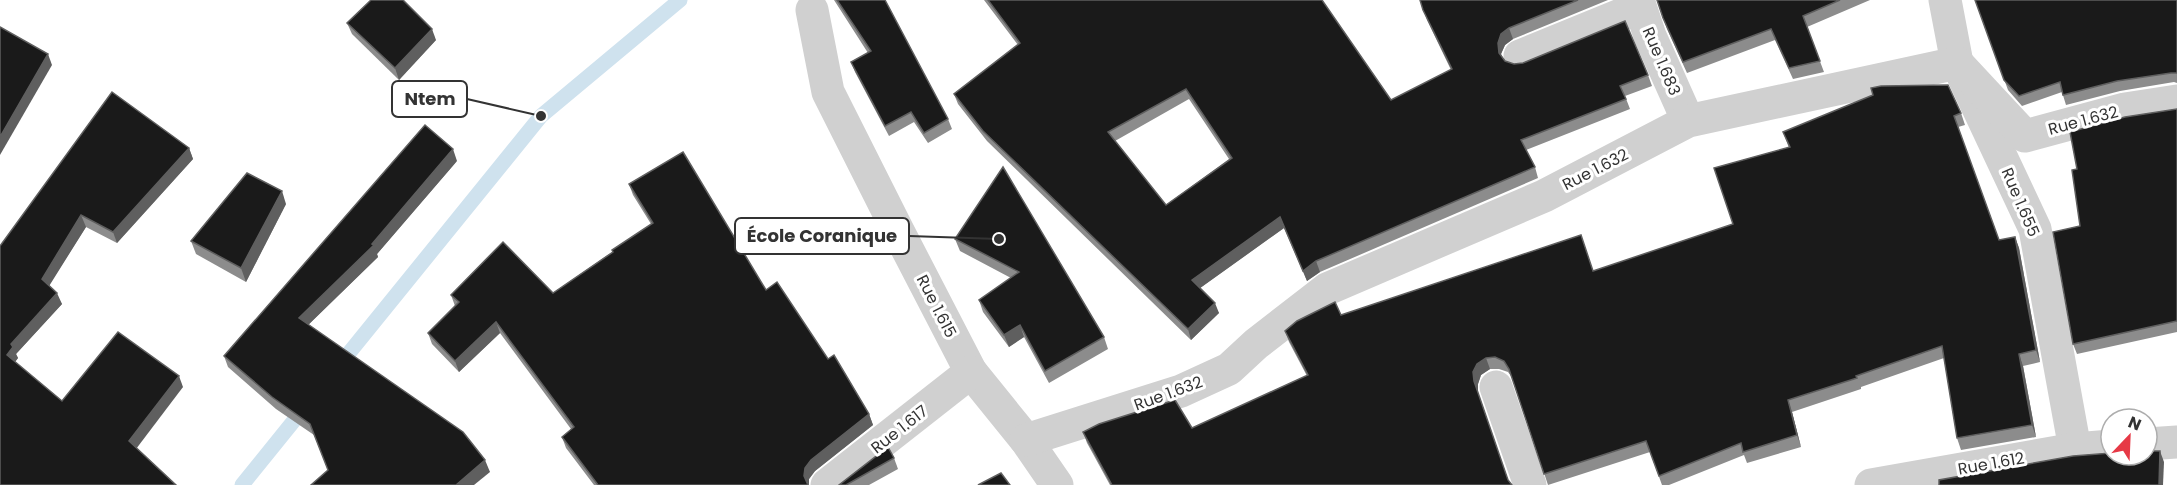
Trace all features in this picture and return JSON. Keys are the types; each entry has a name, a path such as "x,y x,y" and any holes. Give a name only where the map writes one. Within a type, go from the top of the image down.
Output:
{"street":[{"name":"Rue 1.655","path":"1946,0 1958,63 2035,229 2075,449"},
{"path":"1520,56 1639,3"},
{"name":"Rue 1.683","path":"1639,3 1650,36 1688,121"},
{"name":"Rue 1.615","path":"812,10 828,92 971,372 1026,440 1056,485"},
{"name":"Rue 1.632","path":"1026,440 1181,391 1229,369 1256,344 1327,289 1544,196 1688,121 1958,63 2025,136 2125,108 2177,101"},
{"name":"Rue 1.617","path":"826,485 971,372"},
{"path":"1496,387 1530,485"},
{"path":"2159,443 2177,442"},
{"name":"Rue 1.612","path":"1871,485 2075,449 2099,447"}],"building":[{"path":"371,0 403,0 432,29 395,68 347,23"},
{"path":"837,0 885,0 948,119 924,133 911,112 885,126 851,62 871,51"},
{"path":"988,0 1322,0 1391,100 1452,69 1420,0 1578,0 1509,28 1501,34 1498,43 1499,53 1505,61 1514,64 1523,63 1625,21 1648,75 1620,86 1626,99 1521,140 1535,167 1316,261 1303,271 1280,217 1192,280 1215,303 1188,329 983,131 954,94 1020,43","holes":["1186,89 1232,158 1166,205 1108,132"]},
{"path":"1657,0 1840,0 1803,16 1820,61 1789,68 1771,29 1683,62"},
{"path":"1975,0 2177,0 2177,73 2117,81 2063,95 2060,82 2019,96 2004,80"},
{"path":"0,27 48,54 0,137"},
{"path":"1948,85 1961,113 1954,116 1999,240 2015,237 2036,350 2019,354 2032,425 1957,438 1942,346 1856,376 1857,378 1788,400 1797,435 1743,452 1741,443 1659,476 1646,441 1544,474 1509,369 1504,361 1495,357 1486,358 1477,364 1473,372 1474,381 1508,480 1512,485 1112,485 1083,432 1099,424 1175,400 1192,428 1308,375 1285,331 1297,321 1335,302 1341,315 1581,235 1593,271 1733,224 1714,168 1790,147 1783,132 1873,95 1871,88"},
{"path":"112,92 189,148 113,232 81,215 42,279 57,293 11,344 13,347 7,355 62,401 118,332 179,376 129,441 176,485 0,485 0,246"},
{"path":"2177,109 2177,321 2073,344 2053,232 2080,226 2072,170 2077,169 2070,132 2125,117"},
{"path":"425,125 453,149 372,244 374,245 299,318 463,432 485,460 456,485 311,485 328,470 310,424 272,397 224,356"},
{"path":"683,152 766,290 777,282 828,359 834,355 869,414 811,460 805,468 804,476 808,485 598,485 562,437 574,427 496,322 455,361 428,333 459,302 451,295 503,242 553,293 613,252 612,250 653,223 629,184"},
{"path":"1003,167 1104,337 1045,371 1020,325 1004,335 979,300 1019,272 955,239"},
{"path":"247,173 282,191 241,268 191,241"},
{"path":"888,447 894,458 846,485 839,485"},
{"path":"2160,451 2159,485 1939,485 1939,480 2073,456 2099,454 2099,467 2159,467"},
{"path":"1001,473 1010,485 978,485"}],"waterway":[{"path":"336,369 541,116 680,0"},
{"path":"242,485 305,407"}],"place":[{"name":"Ntem","path":"541,116"},
{"name":"École Coranique","path":"999,239"}]}
